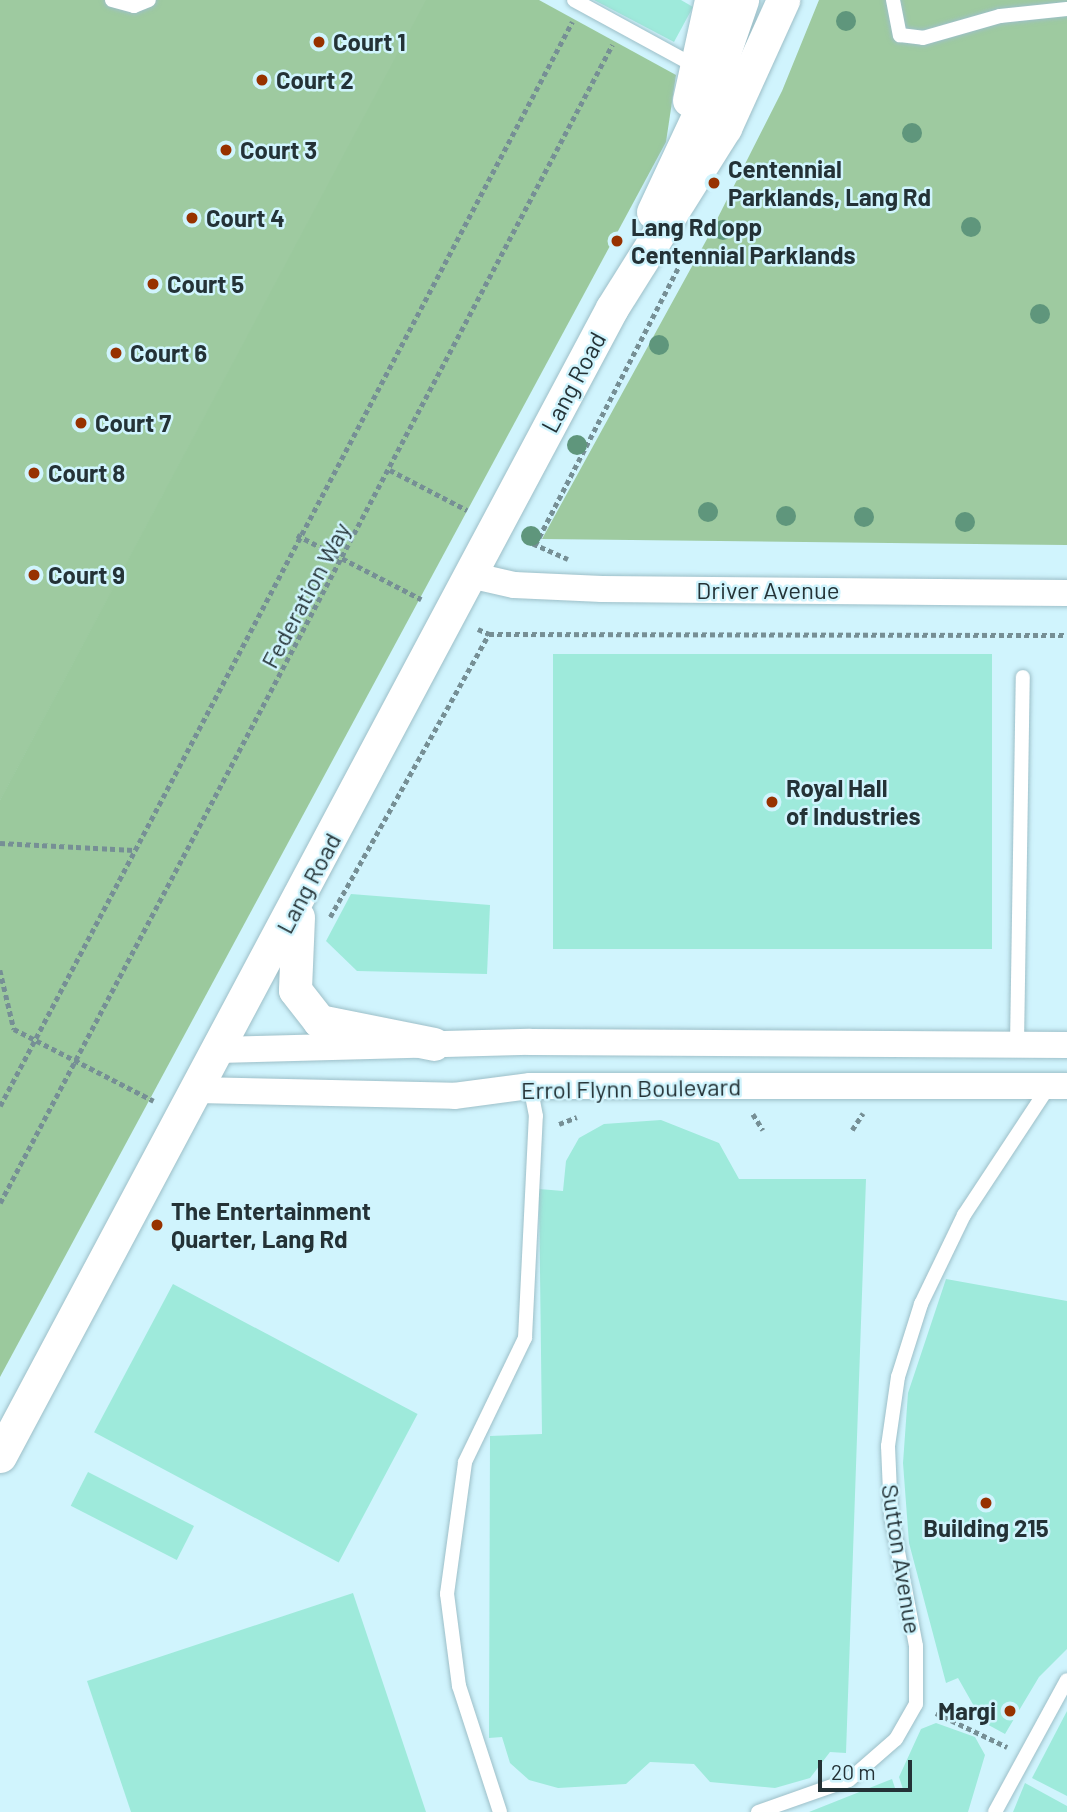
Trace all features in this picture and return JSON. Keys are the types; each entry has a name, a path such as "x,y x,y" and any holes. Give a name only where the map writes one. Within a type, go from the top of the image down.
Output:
{"street":[{"path":"677,156 711,0"},
{"name":"Lang Road","path":"612,308 677,156 714,82 742,0"},
{"name":"Lang Road","path":"0,1456 301,898 612,308 725,128 783,0"},
{"name":"Driver Avenue","path":"470,575 514,584 602,589 1067,593"},
{"path":"301,898 292,974 302,1004 328,1026 434,1044"},
{"name":"Errol Flynn Boulevard","path":"219,1050 434,1044 1067,1045"},
{"name":"Errol Flynn Boulevard","path":"197,1090 454,1096 530,1086 1058,1086"}],"lane":[{"path":"112,0 134,6 149,0"},
{"path":"892,0 900,35 923,38 1000,16 1067,9"},
{"path":"578,2 697,67"},
{"path":"1017,1044 1023,677"},
{"path":"500,1812 459,1686 447,1594 465,1462 525,1338 536,1116 530,1086"},
{"name":"Sutton Avenue","path":"916,1704 916,1646 891,1515 888,1446 898,1377 921,1304 964,1215 1058,1086"},
{"path":"995,1812 1023,1755 1067,1680"},
{"path":"758,1812 849,1780 895,1739 916,1704"}],"path":[{"name":"Federation Way","path":"0,1106 578,2"},
{"name":"Federation Way","path":"0,1203 344,559 622,26"},
{"path":"390,470 471,512"},
{"path":"297,535 424,601"},
{"path":"535,545 563,555"},
{"name":"Driver Avenue","path":"489,634 568,630 1067,635"},
{"name":"Lang Road","path":"328,921 489,634"},
{"path":"0,843 134,850"},
{"path":"0,970 14,1029 154,1101"},
{"path":"916,1704 1023,1755"}],"green space":[{"path":"0,0 427,0 0,801"},
{"path":"426,0 539,0 676,75 666,142 0,1377 0,800"},
{"path":"819,0 1067,0 1067,545 542,539 707,239 782,91"}],"building":[{"path":"594,0 681,0 693,7 674,42"},
{"name":"Royal Hall of Industries","path":"553,654 992,654 992,949 553,949"},
{"path":"351,894 490,905 487,974 357,971 326,941"},
{"path":"661,1120 719,1143 739,1179 866,1179 846,1753 830,1752 810,1778 775,1788 710,1782 694,1764 650,1762 626,1784 558,1788 529,1780 510,1763 502,1737 489,1738 490,1436 542,1434 539,1189 563,1191 566,1161 579,1138 604,1124"},
{"name":"Building 215","path":"946,1279 1067,1301 1067,1649 1039,1677 1005,1734 983,1722 958,1678 946,1683 909,1543 903,1463 908,1393"},
{"path":"173,1284 418,1414 339,1562 94,1432"},
{"path":"88,1472 194,1526 177,1560 71,1506"},
{"path":"353,1593 426,1812 131,1812 87,1681"},
{"path":"1067,1711 1067,1796 1032,1778"},
{"path":"936,1723 975,1737 985,1755 968,1812 809,1812 892,1779 896,1791 903,1789 899,1777 921,1729"},
{"path":"1025,1783 1067,1806 1067,1812 1013,1812"}],"place":[{"name":"Court 1","path":"319,42"},
{"name":"Court 2","path":"262,80"},
{"name":"Court 3","path":"226,150"},
{"name":"Centennial Parklands, Lang Rd","path":"714,183"},
{"name":"Court 4","path":"192,218"},
{"name":"Lang Rd opp Centennial Parklands","path":"617,241"},
{"name":"Court 5","path":"153,284"},
{"name":"Court 6","path":"116,353"},
{"name":"Court 7","path":"81,423"},
{"name":"Court 8","path":"34,473"},
{"name":"Court 9","path":"34,575"},
{"name":"Royal Hall of Industries","path":"772,802"},
{"name":"The Entertainment Quarter, Lang Rd","path":"157,1225"},
{"name":"Building 215","path":"986,1503"},
{"name":"Margi","path":"1010,1711"}]}
